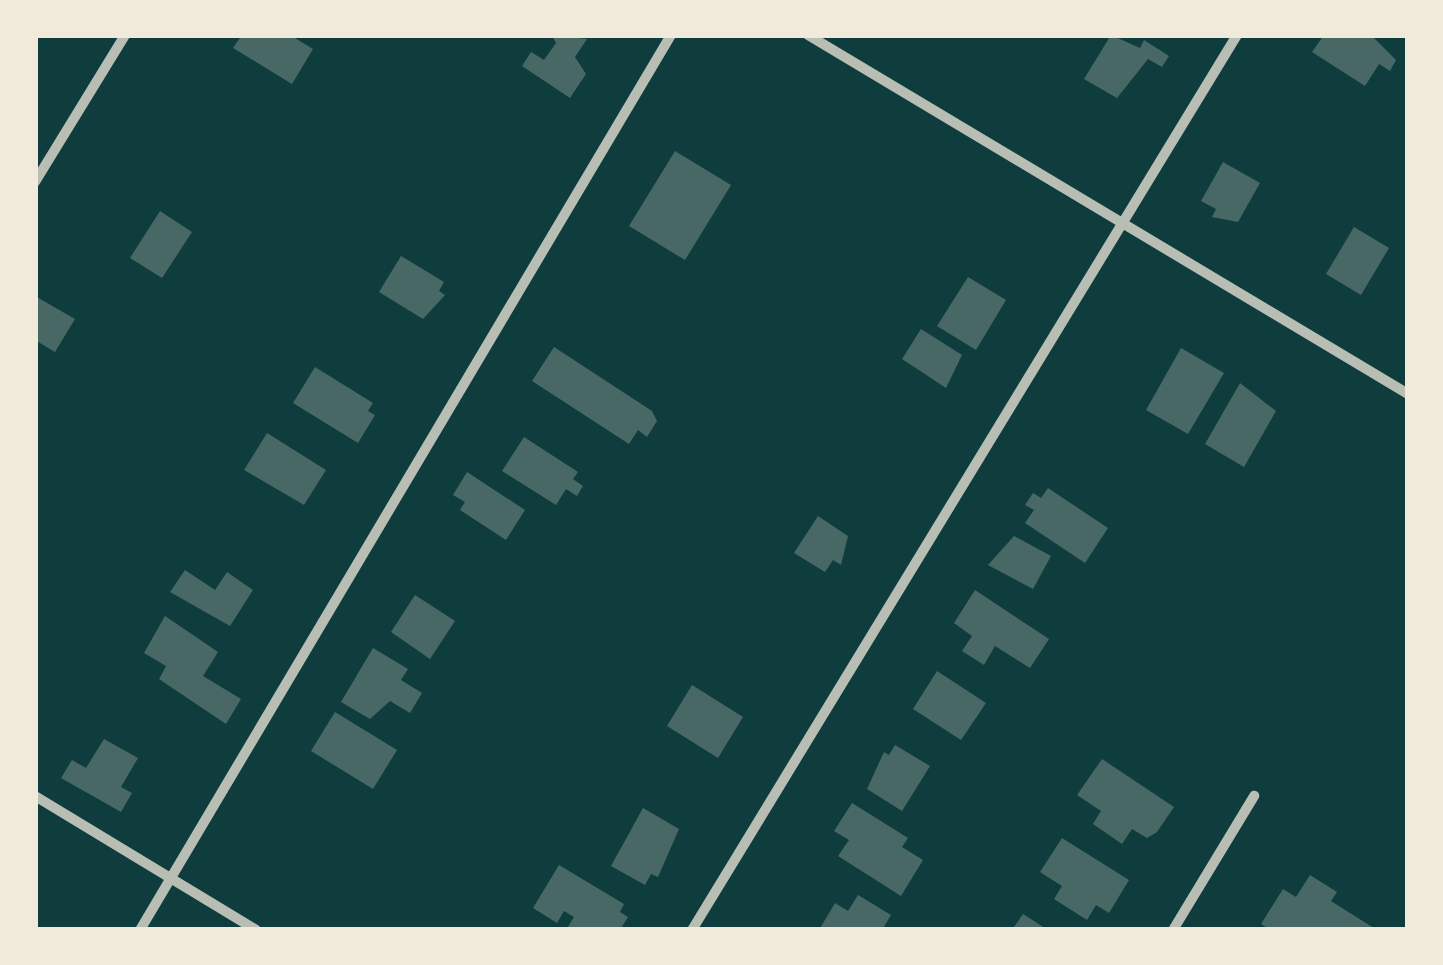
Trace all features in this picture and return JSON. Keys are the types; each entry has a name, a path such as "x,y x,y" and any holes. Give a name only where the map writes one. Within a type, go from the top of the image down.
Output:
{"street":[{"path":"35,182 125,35"},
{"path":"140,930 671,35"},
{"path":"808,35 1121,227 1408,394"},
{"path":"692,930 1238,35"},
{"path":"35,796 256,930"},
{"path":"1172,930 1254,796"}],"building":[{"path":"242,35 290,35 313,49 292,84 233,48"},
{"path":"552,35 587,39 575,57 586,74 570,98 522,66 531,52 544,60 556,43"},
{"path":"1111,35 1140,48 1144,40 1169,56 1162,67 1148,59 1117,98 1084,79"},
{"path":"1324,35 1371,35 1396,60 1390,71 1379,64 1365,86 1312,52"},
{"path":"675,151 731,185 685,260 629,226"},
{"path":"1223,162 1260,183 1238,222 1212,217 1216,209 1201,201"},
{"path":"160,211 192,232 162,278 130,258"},
{"path":"1354,227 1389,248 1361,295 1326,274"},
{"path":"401,256 444,282 439,291 445,295 423,319 379,292"},
{"path":"968,277 1006,300 976,350 937,326"},
{"path":"35,296 75,319 55,352 35,340"},
{"path":"921,329 962,355 946,388 902,359"},
{"path":"554,347 652,411 657,421 647,437 638,430 629,444 532,381"},
{"path":"1181,348 1224,373 1188,434 1146,410"},
{"path":"315,367 373,403 368,411 375,415 358,443 293,403"},
{"path":"1240,383 1276,411 1244,467 1205,444"},
{"path":"267,433 326,470 304,505 244,470"},
{"path":"524,437 578,472 573,479 583,486 577,496 566,489 556,505 502,471"},
{"path":"467,472 525,510 506,540 460,510 465,502 453,495"},
{"path":"1048,488 1108,528 1085,563 1025,523 1034,510 1025,505 1033,493 1041,498"},
{"path":"818,516 848,536 841,565 833,560 825,572 794,553"},
{"path":"1014,536 1051,556 1033,589 988,565"},
{"path":"185,570 215,590 227,572 253,590 230,626 170,592"},
{"path":"975,590 1049,639 1030,668 995,646 984,665 962,651 972,636 954,623"},
{"path":"415,595 455,621 430,659 391,632"},
{"path":"165,616 218,652 203,676 241,699 226,724 159,679 166,666 144,653"},
{"path":"373,648 408,669 401,680 422,693 410,713 390,701 370,719 341,702"},
{"path":"937,671 986,703 961,740 913,709"},
{"path":"692,685 743,717 718,758 667,726"},
{"path":"335,712 397,750 373,789 311,751"},
{"path":"104,739 138,758 121,787 132,793 121,812 61,778 72,760 86,768"},
{"path":"895,745 930,766 902,811 867,789 884,752 889,755"},
{"path":"1102,759 1174,807 1157,832 1147,838 1132,829 1122,844 1093,824 1101,811 1077,795"},
{"path":"852,803 908,838 902,847 923,860 901,896 838,856 849,840 834,831"},
{"path":"643,808 679,829 658,877 651,874 645,885 611,866"},
{"path":"1062,838 1129,880 1109,913 1096,905 1087,920 1054,899 1062,886 1040,872"},
{"path":"559,865 624,904 620,912 628,917 620,930 566,930 574,917 564,911 557,923 533,908"},
{"path":"1310,875 1337,892 1331,901 1377,930 1271,930 1261,924 1283,889 1296,897"},
{"path":"858,895 891,915 882,930 819,930 835,903 848,911"},
{"path":"1023,914 1048,930 1012,930"}]}
